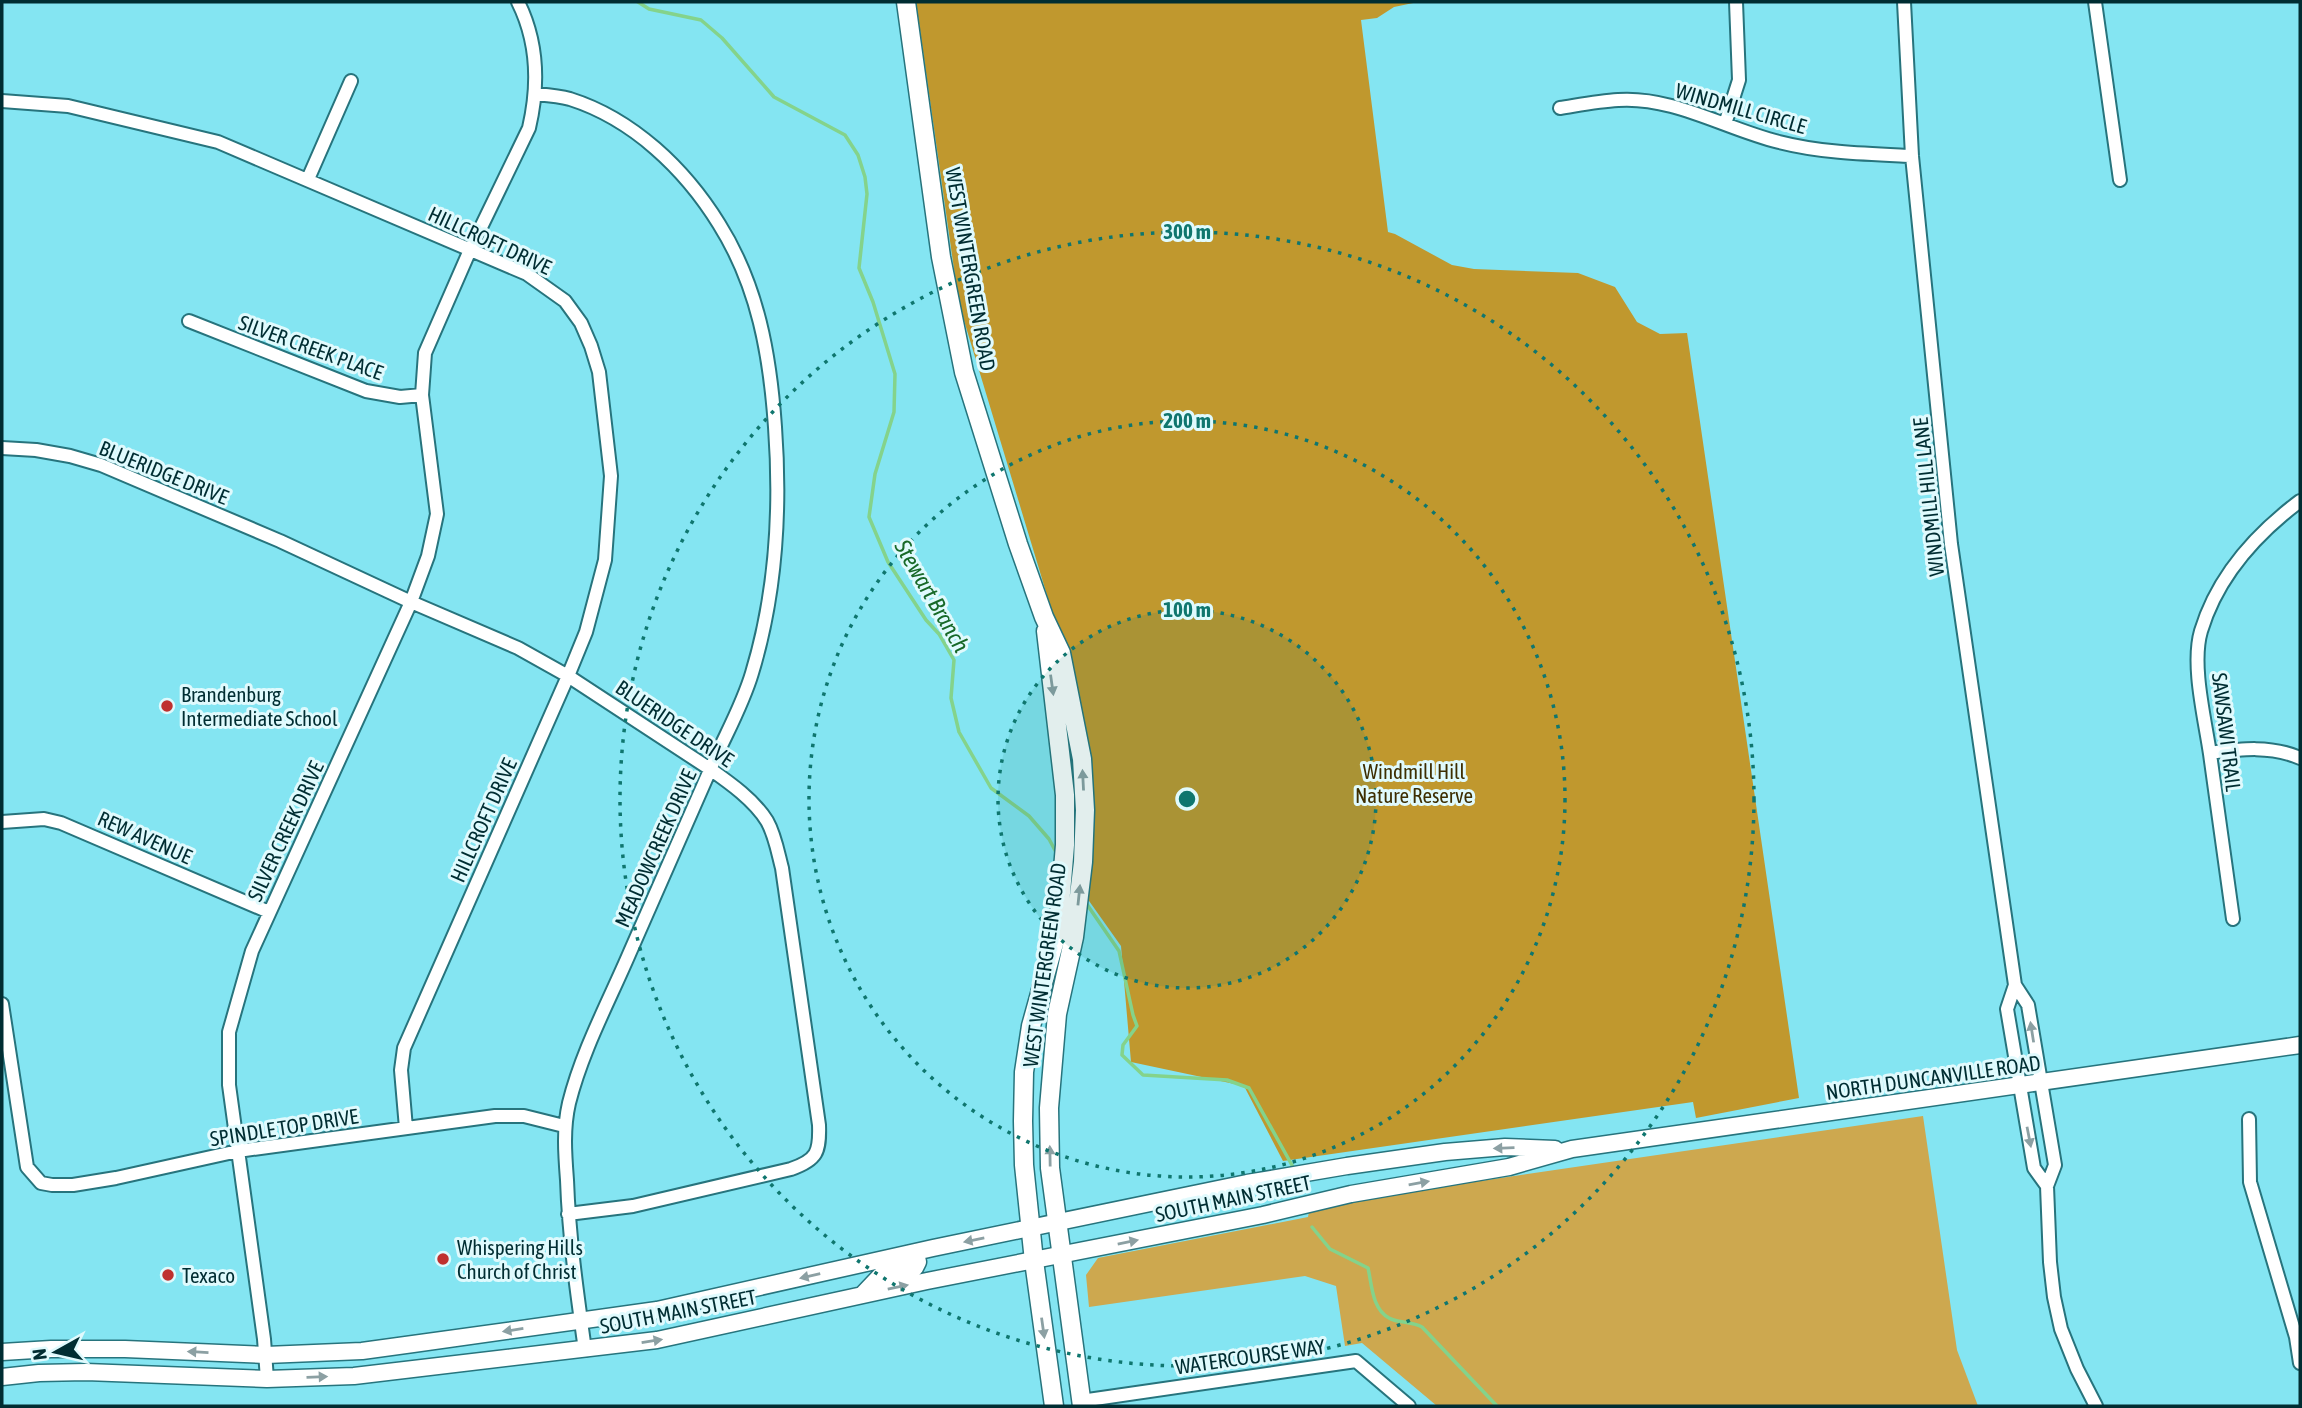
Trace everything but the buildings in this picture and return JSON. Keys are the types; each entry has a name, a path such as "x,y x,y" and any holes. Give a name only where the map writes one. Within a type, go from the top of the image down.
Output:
{"main road":[{"name":"WEST WINTERGREEN ROAD","path":"906,2 941,257 964,372 1018,544 1044,617 1061,653 1082,759 1085,810 1083,848 1073,943 1057,1014 1049,1108 1050,1168 1081,1404"},
{"name":"WEST WINTERGREEN ROAD","path":"1044,617 1065,795 1065,845 1058,929 1031,1026 1024,1072 1024,1166 1054,1406"}],"street":[{"name":"SILVER CREEK DRIVE","path":"267,1379 229,1085 229,1032 252,951 411,602 428,556 437,514 422,395 425,353 528,128 537,76 531,36 518,2"},
{"path":"1725,124 1739,80 1736,2"},
{"name":"WINDMILL HILL LANE","path":"1904,2 1912,156 1951,544 2015,985 2028,1006 2054,1165 2047,1186 2050,1262 2061,1329 2096,1406"},
{"path":"2095,2 2120,180"},
{"path":"308,179 351,81"},
{"name":"MEADOWCREEK DRIVE","path":"535,94 568,99 609,117 650,145 693,186 709,208 738,258 749,284 768,349 777,474 770,600 752,674 579,1071 564,1126 568,1214 584,1350"},
{"name":"WINDMILL CIRCLE","path":"1560,108 1620,99 1648,102 1776,141 1816,150 1912,156"},
{"name":"HILLCROFT DRIVE","path":"2,101 68,106 218,142 308,179 527,274 565,301 581,323 591,346 599,372 611,476 607,538 596,598 568,676 404,1048 401,1070 406,1128"},
{"name":"SILVER CREEK PLACE","path":"189,321 366,391 400,397 422,395"},
{"name":"BLUERIDGE DRIVE","path":"2,448 36,450 101,465 280,541 517,648 568,676 710,769 750,802 766,820 775,840 782,868 820,1125 820,1143 815,1155 805,1164 791,1169 633,1206 568,1214"},
{"name":"SAWSAWI TRAIL","path":"2233,919 2198,675 2200,634 2218,591 2232,568 2277,518 2300,501"},
{"path":"2210,753 2249,748 2282,750 2300,758"},
{"name":"REW AVENUE","path":"2,822 44,819 61,822 269,912"},
{"name":"WINDMILL HILL LANE","path":"2015,985 2007,1009 2019,1085 2034,1168 2047,1186"},
{"name":"SPINDLE TOP DRIVE","path":"2,1004 27,1167 41,1183 52,1185 116,1178 238,1151 509,1115 541,1119 564,1126"},
{"name":"NORTH DUNCANVILLE ROAD","path":"1351,1194 1509,1167 1572,1149 2300,1045"},
{"path":"2249,1119 2250,1182 2296,1337 2300,1363"},
{"name":"NORTH DUNCANVILLE ROAD","path":"1347,1166 1493,1148 1572,1149"},
{"path":"1347,1166 1351,1194"},
{"name":"SOUTH MAIN STREET","path":"2,1352 125,1349 266,1355 362,1351 413,1344 657,1310 916,1252 1234,1186 1347,1166"},
{"name":"SOUTH MAIN STREET","path":"2,1377 54,1373 267,1379 354,1376 584,1350 657,1340 862,1295 1264,1215 1351,1194"},
{"path":"862,1295 880,1276 915,1268 918,1262 916,1252"},
{"path":"781,1282 786,1312"},
{"path":"413,1344 416,1368"},
{"path":"51,1349 54,1373"},
{"name":"WATERCOURSE WAY","path":"1081,1404 1356,1361 1409,1406"}],"shaded area":[{"path":"1923,1116 1957,1350 1978,1406 1437,1406 1362,1343 1345,1346 1336,1286 1305,1276 1089,1307 1086,1275 1098,1258 1308,1217 1310,1206"}],"green space":[{"name":"Windmill Hill Nature Reserve","path":"916,2 1418,2 1394,7 1377,18 1361,20 1388,232 1452,265 1474,269 1578,273 1615,287 1637,322 1660,334 1687,333 1799,1098 1696,1118 1693,1102 1283,1161 1244,1086 1131,1062 1121,946 1082,891 1079,766 1069,668 959,304"}],"waterway":[{"name":"Stewart Branch","path":"638,2 649,9 701,20 722,38 774,97 845,135 858,155 867,194 859,268 873,302 895,374 894,412 875,474 869,517 888,562 954,660 951,698 959,732 991,788 1029,816 1049,839 1057,854"},
{"name":"Stewart Branch","path":"1086,903 1119,951 1137,1026 1123,1045 1122,1055 1143,1075 1227,1080 1249,1088 1293,1167"},
{"name":"Stewart Branch","path":"1312,1227 1330,1249 1368,1268 1374,1296 1383,1314 1392,1320 1422,1327 1497,1406"}],"place":[{"name":"Brandenburg Intermediate School","path":"167,706"},
{"name":"Whispering Hills Church of Christ","path":"443,1259"},
{"name":"Texaco","path":"168,1275"}]}
